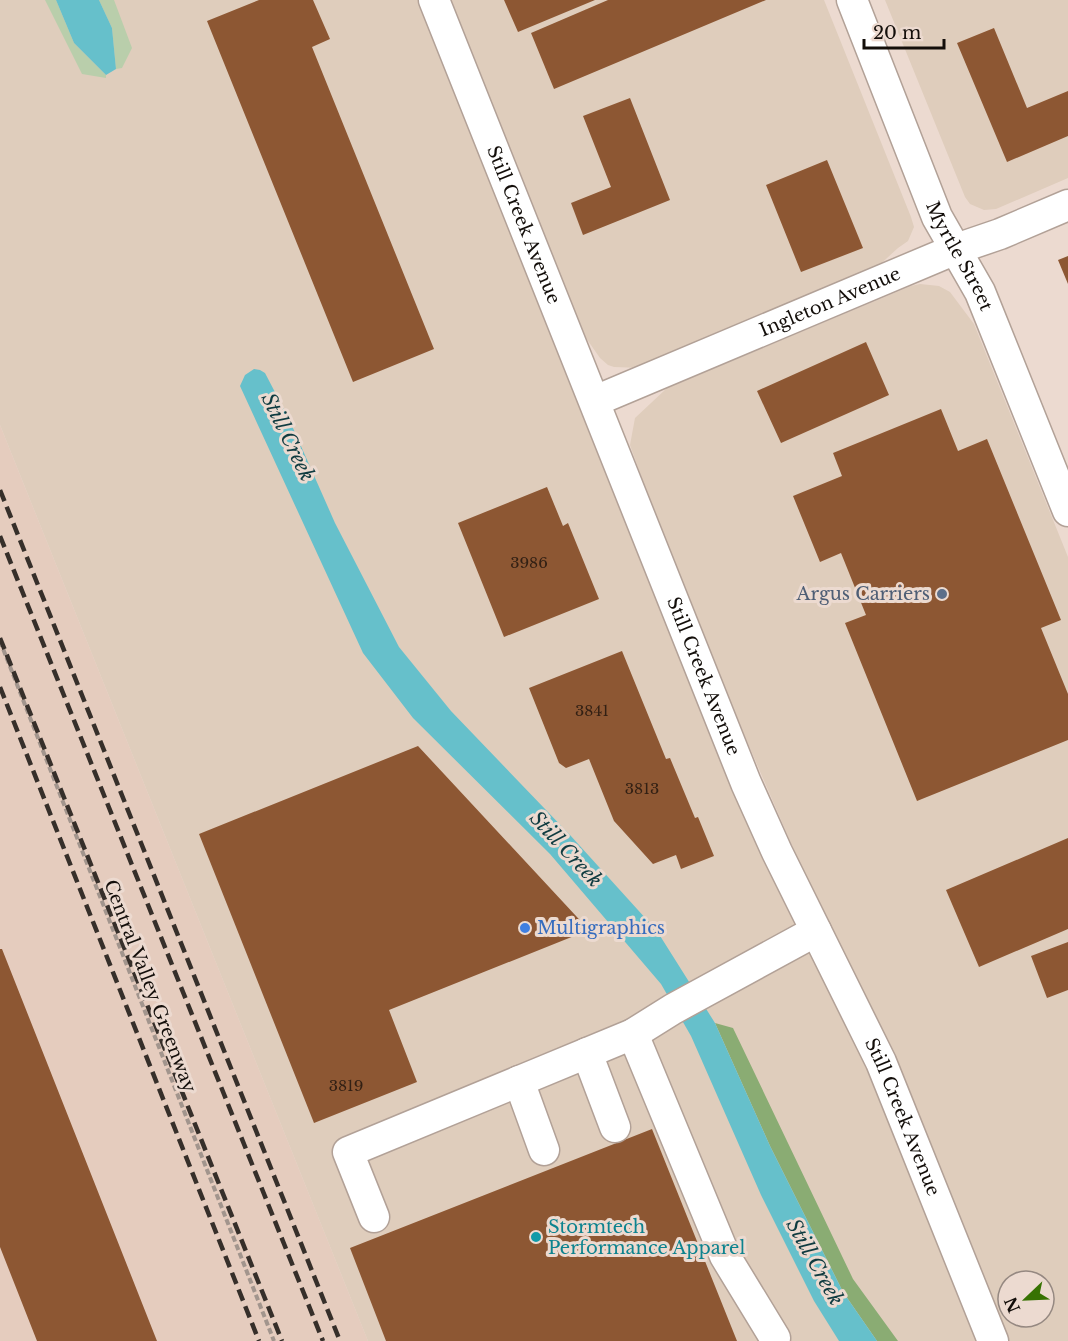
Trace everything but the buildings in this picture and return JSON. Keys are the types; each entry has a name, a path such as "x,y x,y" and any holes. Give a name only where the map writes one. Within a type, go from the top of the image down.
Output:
{"street":[{"name":"Still Creek Avenue","path":"434,0 746,783 881,1062 993,1341"},
{"name":"Myrtle Street","path":"852,0 936,217 980,292 1068,511"},
{"name":"Ingleton Avenue","path":"595,401 956,249 1000,234 1068,205"},
{"path":"374,1217 348,1152 633,1034 673,1009 816,931"},
{"path":"633,1034 725,1256 775,1338"},
{"path":"587,1053 615,1126"},
{"path":"519,1081 544,1150"}],"path":[{"name":"Central Valley Greenway","path":"0,641 274,1341"}],"shaded area":[{"path":"0,0 419,0 731,785 775,883 842,1010 978,1341 368,1341 0,425"},
{"path":"451,0 824,0 911,217 914,227 908,241 875,269 640,368 608,365 586,338 553,264"},
{"path":"885,0 1068,0 1068,178 996,209 984,210 970,204 965,197"},
{"path":"920,284 939,286 950,292 974,324 1068,557 1068,1341 1006,1341 1001,1329 1056,1329 1056,1269 996,1269 996,1318 708,651 630,445 635,418 667,388"},
{"path":"0,425 368,1341 0,1341"}],"green space":[{"path":"45,0 56,0 74,43 106,75 106,78 82,74"},
{"path":"99,0 114,0 132,48 122,68 116,69 112,28"},
{"path":"715,1023 733,1028 853,1279 898,1341 877,1341 843,1292 770,1146"}],"water":[{"path":"56,0 99,0 112,28 116,69 106,75 74,43"},
{"name":"Still Creek","path":"254,369 265,373 289,419 335,523 399,647 451,711 570,835 657,931 715,1023 770,1146 843,1292 877,1341 839,1341 814,1301 761,1195 691,1036 661,984 550,854 413,718 363,653 240,386 245,375"}],"railway":[{"path":"0,490 340,1341"},
{"path":"0,536 323,1341"},
{"path":"0,638 282,1341"},
{"path":"0,687 259,1341"}],"place":[{"name":"Argus Carriers","path":"942,594"},
{"name":"Multigraphics","path":"525,928"},
{"name":"Stormtech Performance Apparel","path":"536,1237"}]}
